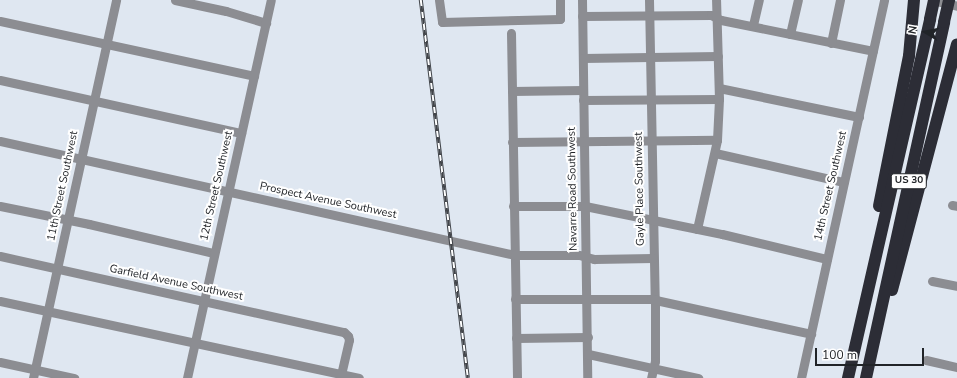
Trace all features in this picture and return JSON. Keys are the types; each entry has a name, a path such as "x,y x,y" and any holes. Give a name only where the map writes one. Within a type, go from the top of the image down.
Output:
{"highway":[{"path":"859,329 874,234 898,115 914,15 914,0"},
{"name":"US 30","path":"848,378 933,0"},
{"name":"US 30","path":"866,378 949,0"},
{"path":"874,340 896,279 957,44"}],"street":[{"name":"11th Street Southwest","path":"34,374 116,0"},
{"path":"175,0 226,11 266,23"},
{"name":"12th Street Southwest","path":"187,378 271,0"},
{"path":"439,0 442,22 560,19 560,0"},
{"name":"Navarre Road Southwest","path":"582,0 588,378"},
{"name":"Gayle Place Southwest","path":"649,0 655,299 655,361 651,378"},
{"path":"697,229 717,140 719,88 716,0"},
{"path":"753,25 759,0"},
{"path":"790,34 798,0"},
{"path":"831,43 840,0"},
{"name":"14th Street Southwest","path":"801,378 884,0"},
{"path":"933,0 957,6"},
{"path":"582,16 711,15 721,20 753,25 873,52"},
{"path":"0,20 254,76"},
{"path":"511,33 517,378"},
{"path":"583,58 718,56"},
{"path":"0,80 241,133"},
{"path":"719,88 859,117"},
{"path":"512,91 583,90"},
{"path":"583,100 719,99"},
{"path":"512,142 717,140"},
{"name":"Prospect Avenue Southwest","path":"0,141 514,256 579,255 594,259 654,258"},
{"path":"715,153 844,182"},
{"path":"0,206 214,253"},
{"path":"513,206 585,206 697,229 827,259"},
{"name":"Garfield Avenue Southwest","path":"0,256 347,334 349,340 341,377"},
{"path":"932,281 957,286"},
{"path":"515,299 655,299 811,334"},
{"path":"0,301 194,342 341,377 359,378"},
{"path":"516,338 588,337"},
{"path":"588,354 698,378"},
{"path":"926,360 957,367"},
{"path":"0,362 34,374 74,378"}],"railway":[{"path":"421,0 468,378"}]}
